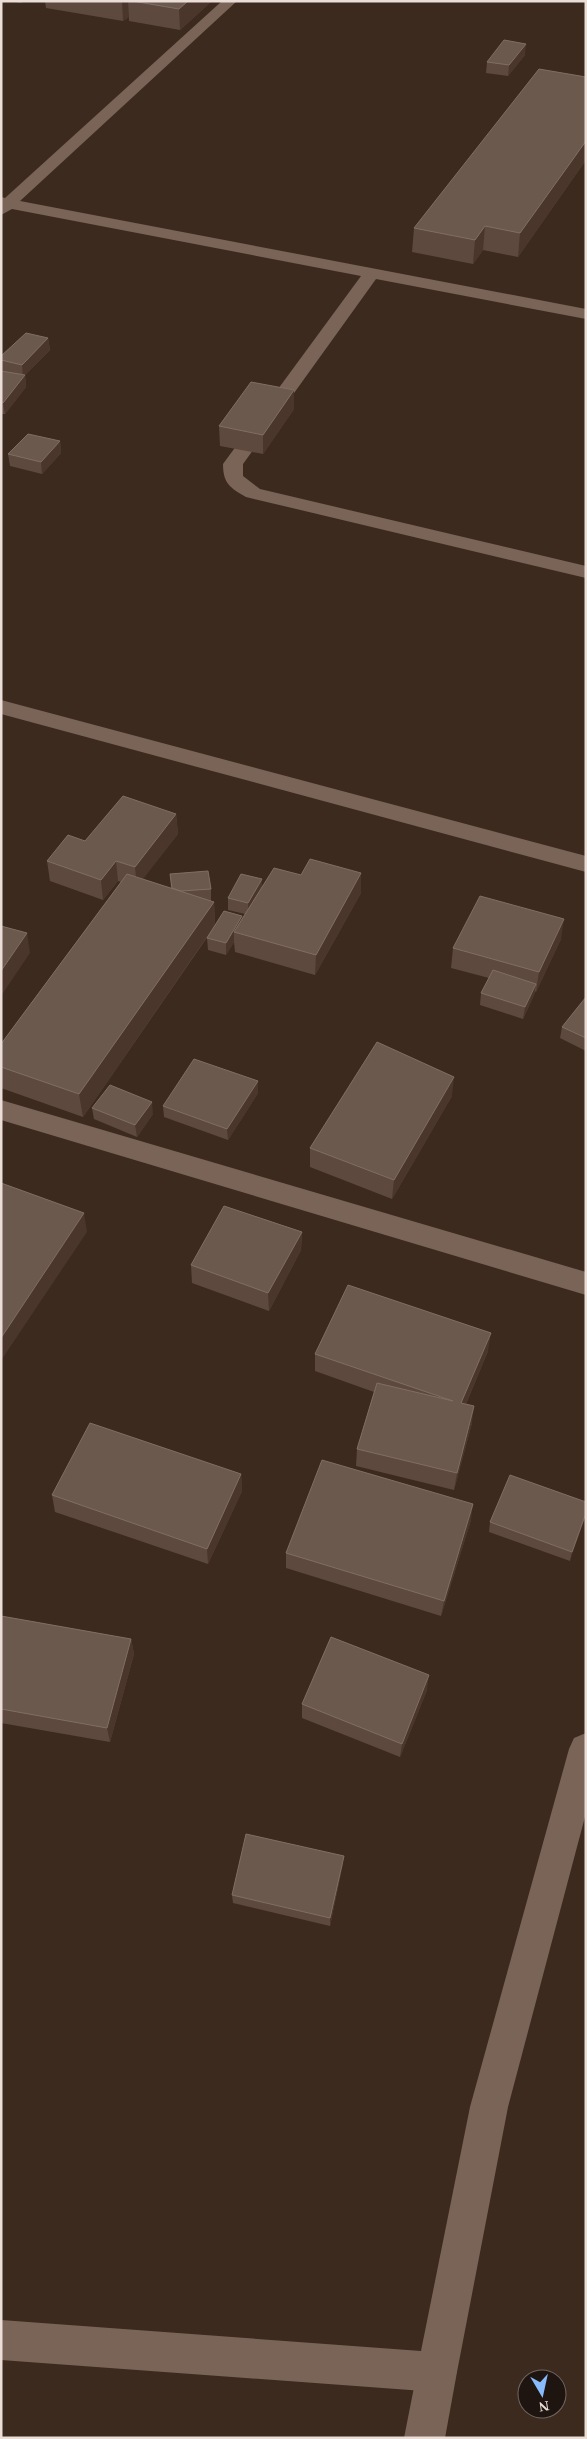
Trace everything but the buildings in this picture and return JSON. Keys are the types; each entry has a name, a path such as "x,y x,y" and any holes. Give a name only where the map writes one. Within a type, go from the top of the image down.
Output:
{"street":[{"path":"3,205 230,1"},
{"path":"3,205 586,314"},
{"path":"372,273 233,464 233,477 241,486 253,493 586,572"},
{"path":"1,707 586,864"},
{"path":"1,1110 586,1284"},
{"path":"424,2438 489,2107 586,1749"},
{"path":"1,2340 437,2372"}]}
